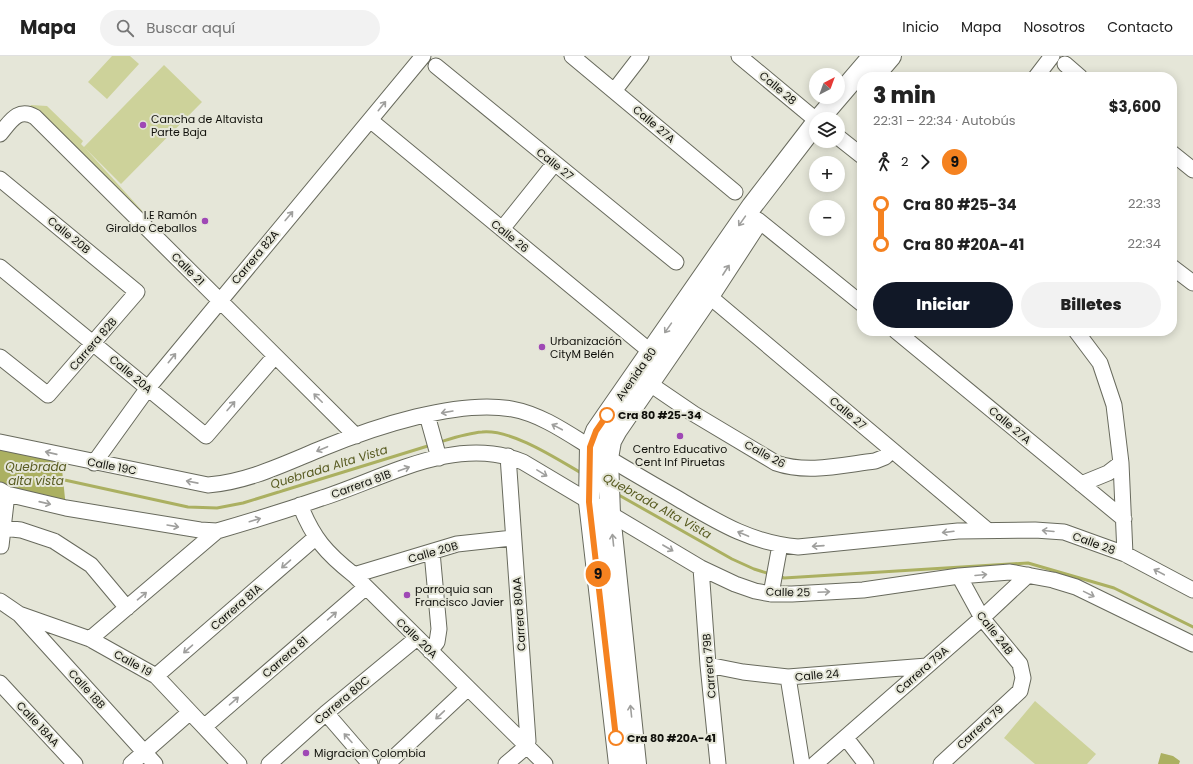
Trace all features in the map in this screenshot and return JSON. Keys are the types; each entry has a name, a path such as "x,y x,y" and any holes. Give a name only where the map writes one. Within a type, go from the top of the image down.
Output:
{"main road":[{"path":"859,72 873,56"},
{"path":"877,72 891,56"},
{"path":"825,112 857,75"},
{"path":"843,112 857,96"},
{"name":"Avenida 80","path":"636,764 610,509 599,460 596,431 752,206 809,132"},
{"name":"Avenida 80","path":"619,764 589,497 599,460 617,430 650,384 758,220 788,178 812,148"}],"street":[{"name":"Carrera 82A","path":"94,463 148,388 219,300 423,56"},
{"name":"Calle 27A","path":"572,56 735,192"},
{"path":"614,91 641,56"},
{"name":"Calle 28","path":"740,56 809,114"},
{"path":"1040,72 1052,56"},
{"path":"1065,64 1074,72"},
{"name":"Calle 27","path":"436,66 554,164 676,262"},
{"name":"Calle 21","path":"0,134 16,115 30,114 48,129 356,436"},
{"name":"Calle 26","path":"370,120 651,352"},
{"path":"845,143 857,152"},
{"path":"1177,157 1193,170"},
{"path":"502,229 554,164"},
{"name":"Calle 20B","path":"0,179 137,292"},
{"path":"758,220 857,300"},
{"name":"Calle 20A","path":"0,267 206,436 275,356"},
{"path":"1177,271 1193,283"},
{"name":"Carrera 82B","path":"0,356 48,395 137,292"},
{"name":"Calle 27","path":"709,296 986,529"},
{"name":"Calle 27A","path":"902,336 1124,519"},
{"path":"1080,336 1100,363 1111,391 1118,425 1125,554"},
{"name":"Calle 26","path":"650,384 694,414 776,462 788,467 802,469 875,461 885,457 892,450"},
{"path":"356,436 424,418 485,406 513,409 526,412 564,431 599,460 724,526 758,540 798,547 986,529"},
{"path":"424,418 435,456"},
{"name":"Calle 19C","path":"0,430 18,445 94,463 208,485 230,482 283,465 356,436"},
{"path":"0,442 18,445"},
{"name":"Carrera 81B","path":"218,531 300,505 435,456 469,452 508,456"},
{"name":"Calle 25","path":"508,456 523,462 589,497 701,568 735,584 773,587 863,590 958,576 1010,572 1028,574 1076,587 1193,644"},
{"name":"Carrera 80AA","path":"508,456 528,741 527,746"},
{"path":"1082,484 1108,473 1121,463"},
{"path":"1,546 4,492 66,508 194,529 218,531"},
{"name":"Calle 20A","path":"300,505 315,538 332,558 354,575 545,764"},
{"path":"3,528 21,530 54,541 91,565 127,608"},
{"name":"Calle 28","path":"986,529 1064,532 1125,554 1193,590"},
{"path":"90,639 218,531"},
{"name":"Carrera 81A","path":"156,676 315,538"},
{"name":"Calle 20B","path":"354,575 457,544 513,538"},
{"path":"773,587 780,545"},
{"path":"430,651 437,642 439,629 432,552"},
{"name":"Carrera 79B","path":"701,568 708,665 718,764"},
{"name":"Carrera 79A","path":"815,764 982,618 1028,574"},
{"name":"Calle 24B","path":"958,576 982,618 1020,664 1023,678 1020,690"},
{"name":"Carrera 81","path":"204,727 366,587"},
{"name":"Calle 19","path":"7,610 90,639 156,676 239,764"},
{"name":"Calle 18B","path":"7,610 155,764"},
{"name":"Carrera 80C","path":"269,764 326,713 417,638"},
{"name":"Calle 24","path":"708,665 743,672 788,677 927,666"},
{"path":"788,677 802,764"},
{"name":"Calle 18AA","path":"0,683 75,764"},
{"path":"387,764 468,688"},
{"name":"Carrera 79","path":"940,764 1020,690"},
{"path":"131,764 190,712"},
{"path":"326,713 370,764"},
{"path":"846,738 866,764"},
{"path":"506,764 527,746"}],"shaded area":[{"path":"112,56 130,56 139,64 107,99 88,82"},
{"name":"Cancha de Altavista Parte Baja","path":"164,65 202,102 121,184 85,148 146,215 145,218 27,110 31,105 47,106 83,141 81,144 84,147"},
{"path":"1035,701 1096,754 1087,764 1035,764 1004,738"}],"water":[{"name":"Quebrada alta vista","path":"0,442 60,450 66,508 0,490"},
{"path":"1161,753 1173,756 1180,761 1179,764 1158,764"}],"waterway":[{"name":"Quebrada Alta Vista","path":"440,442 482,432 494,432 507,435 534,446 583,474"},
{"name":"Quebrada Alta Vista","path":"60,479 188,507 217,508 243,503 431,445"},
{"name":"Quebrada Alta Vista","path":"617,494 732,559 754,569 770,574"},
{"name":"Quebrada Alta Vista","path":"779,576 784,578 1028,563 1114,588 1193,627"}],"bus line":[{"name":"9","path":"607,415 596,431 590,447 589,502 616,738"}],"place":[{"name":"Cancha de Altavista Parte Baja","path":"143,125"},
{"name":"I.E Ramón Giraldo Ceballos","path":"205,221"},
{"name":"Urbanización CityM Belén","path":"542,347"},
{"name":"Cra 80 #25-34","path":"607,415"},
{"name":"Centro Educativo Cent Inf Piruetas","path":"680,436"},
{"name":"parroquia san Francisco Javier","path":"407,595"},
{"name":"Cra 80 #20A-41","path":"616,738"},
{"name":"Migracion Colombia","path":"306,753"}]}
